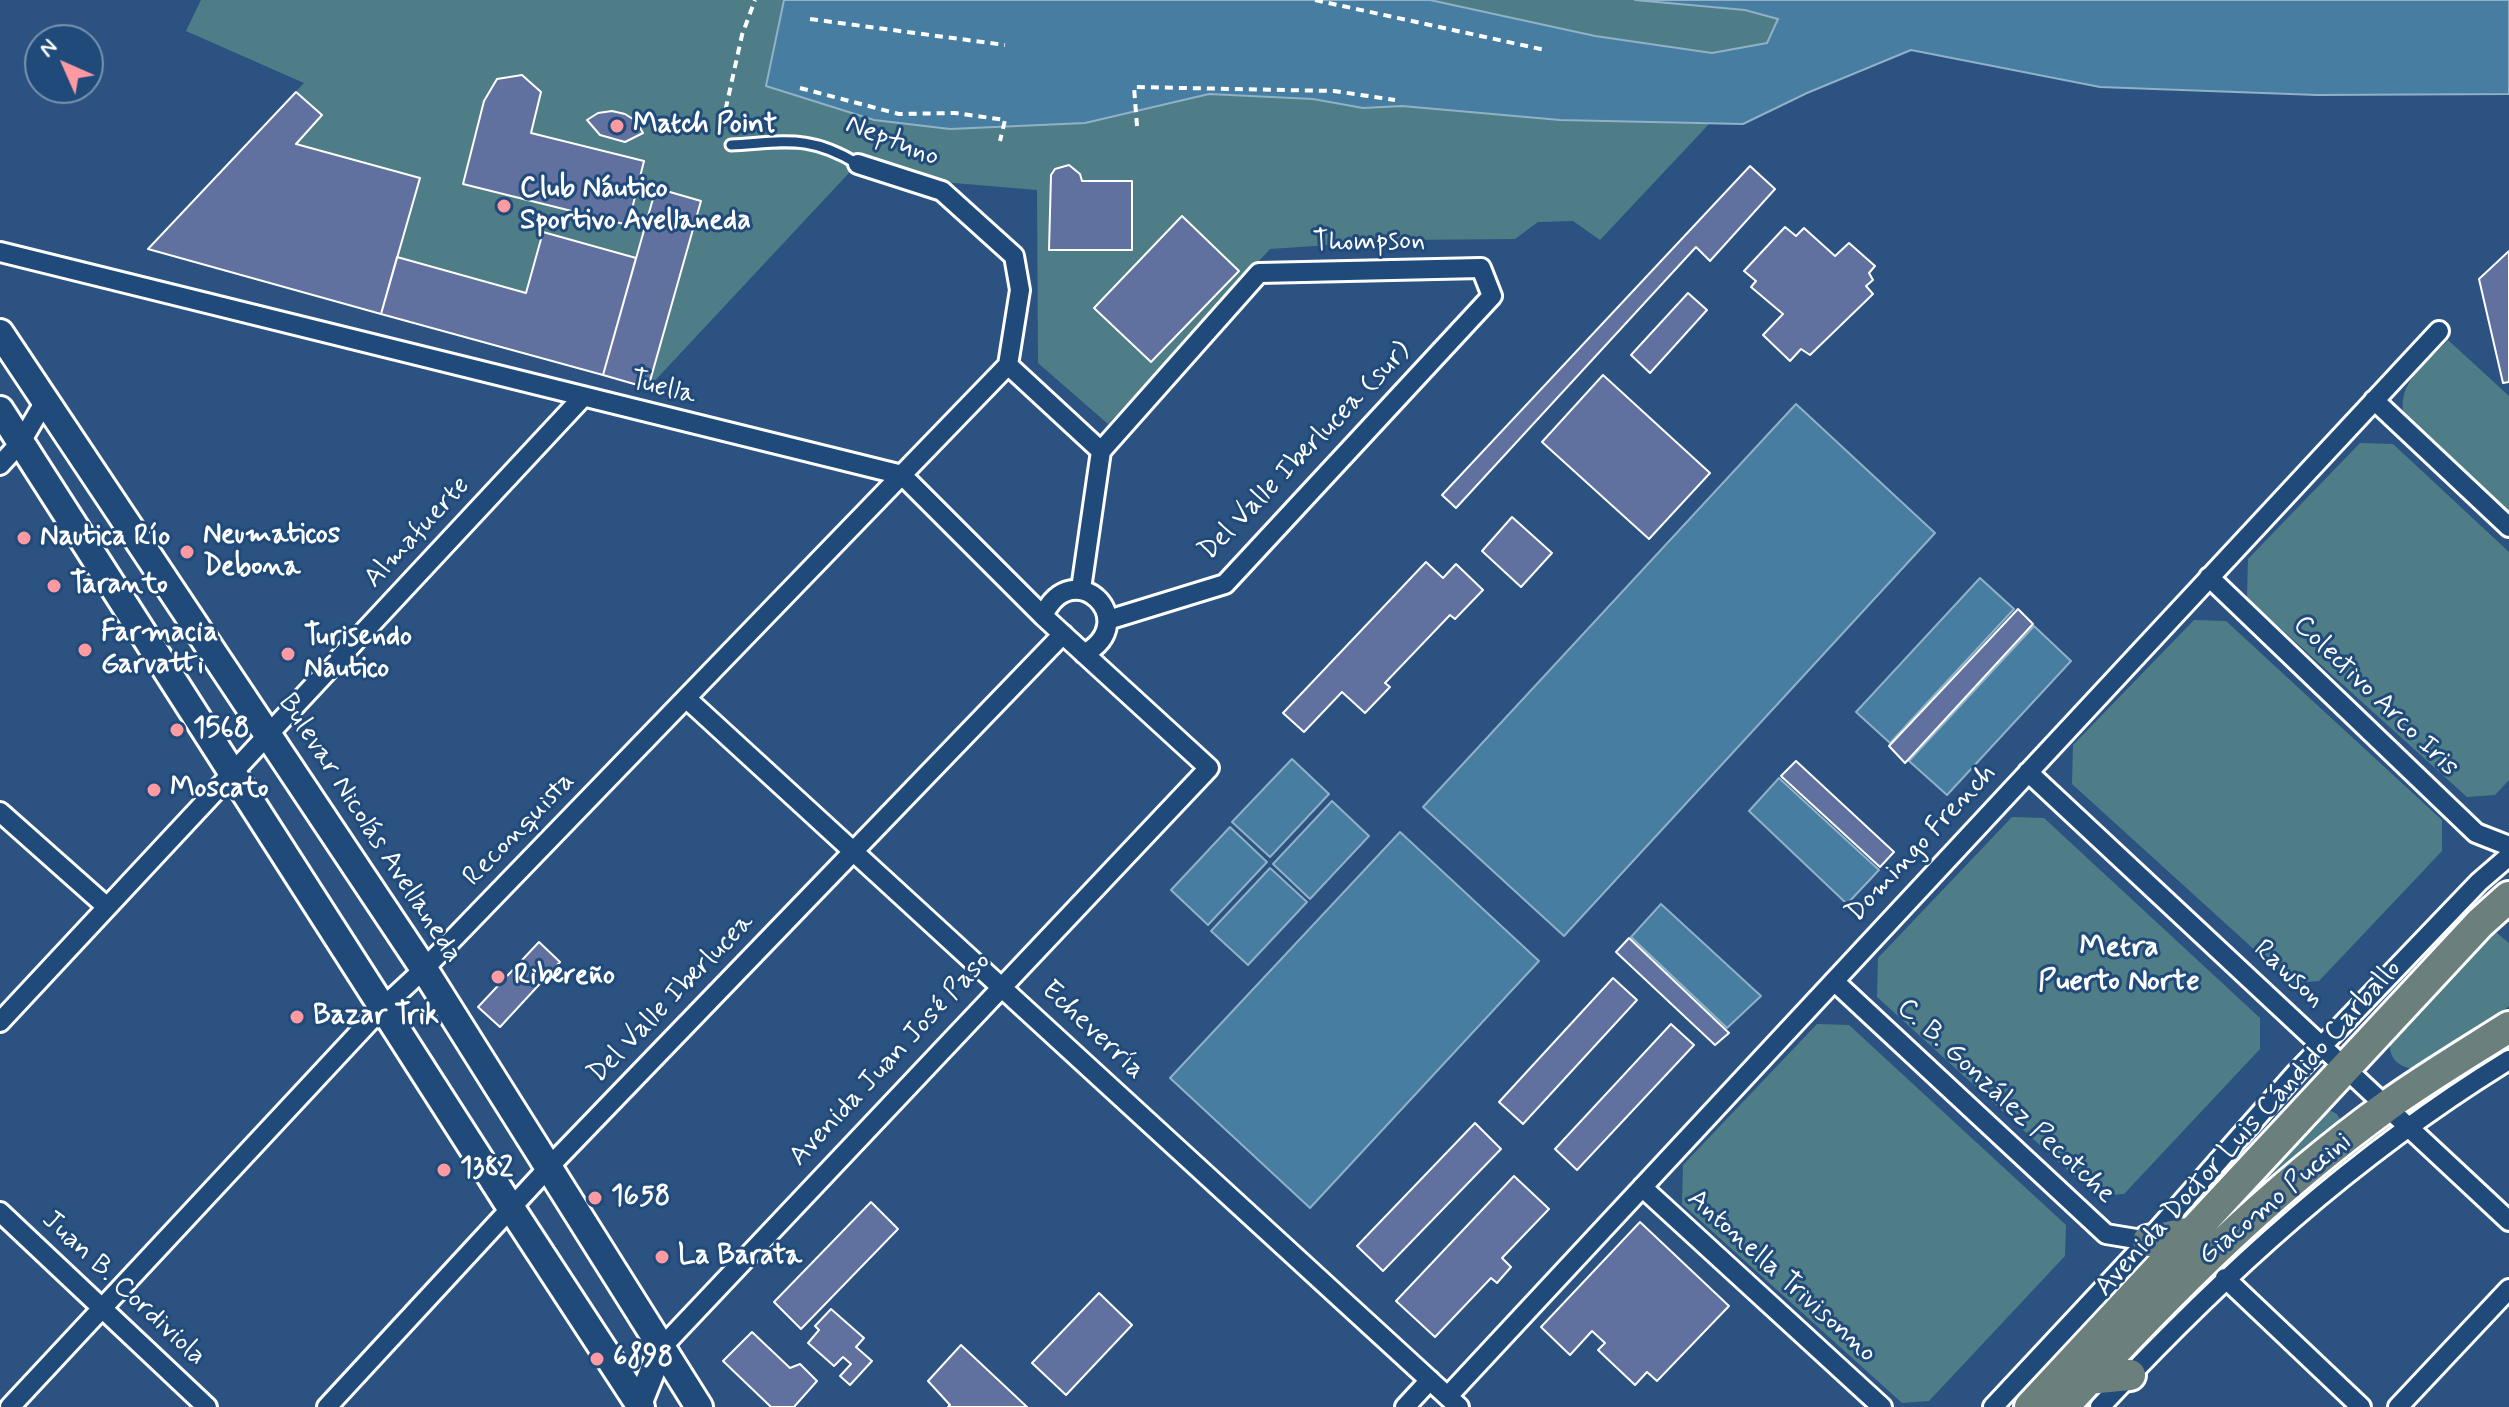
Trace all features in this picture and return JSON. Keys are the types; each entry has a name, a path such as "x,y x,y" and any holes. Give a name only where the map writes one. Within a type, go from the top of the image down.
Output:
{"main road":[{"name":"Bulevar Nicolás Avellaneda","path":"0,333 424,969 699,1407"},
{"path":"0,410 640,1406"},
{"name":"Avenida Doctor Luis Cándido Carballo","path":"2030,1407 2480,923 2509,897"},
{"name":"Avenida Doctor Luis Cándido Carballo","path":"2063,1407 2209,1254 2297,1177 2387,1106 2509,1027"},
{"path":"2148,1241 2192,1232"},
{"path":"2088,1379 2130,1375"}],"street":[{"name":"Neptuno","path":"858,164 942,191 1014,256 1020,290 1008,365"},
{"name":"Tuella","path":"0,252 902,475"},
{"name":"Thompson","path":"1101,451 1259,273 1481,268"},
{"name":"Del Valle Iberlucea (sur)","path":"1108,620 1225,584 1492,296 1481,268"},
{"name":"Domingo French","path":"1453,1402 1642,1187 2439,331"},
{"path":"1008,365 1101,451 1081,589"},
{"name":"Reconquista","path":"10,1407 382,1008 424,969 1008,365"},
{"name":"Almafuerte","path":"0,1022 582,398"},
{"path":"2374,400 2509,527"},
{"path":"0,465 21,442 45,401"},
{"path":"902,475 1043,616 1084,654 1098,646 1106,634 1108,620 1100,600 1081,589 1064,591 1050,601 1043,616"},
{"name":"Colectivo Arco Iris","path":"2209,577 2476,833 2509,846"},
{"name":"Del Valle Iberlucea","path":"327,1407 548,1168 1063,634"},
{"name":"Avenida Juan José Paso","path":"640,1406 662,1347 1209,768 1084,654"},
{"name":"Echeverría","path":"686,698 1453,1402"},
{"name":"Rawson","path":"2028,772 2509,1221"},
{"path":"0,812 107,907"},
{"name":"Avenida Doctor Luis Cándido Carballo","path":"1993,1407 2148,1241 2321,1045 2479,882 2509,856"},
{"name":"C. B. González Pecotche","path":"1834,981 2106,1234 2148,1241"},
{"name":"Giacomo Puccini","path":"2100,1407 2225,1278 2339,1180 2409,1127 2509,1060"},
{"name":"Antonella Trivisonno","path":"1642,1187 1882,1407"},
{"name":"Juan B. Cordiviola","path":"0,1212 207,1407"},
{"path":"2225,1278 2361,1407"},
{"path":"2398,1407 2509,1289"},
{"path":"1405,1407 1430,1380"}],"lane":[{"name":"Neptuno","path":"731,145 801,140 834,149 858,164"}],"path":[{"path":"731,145 737,119 725,112 742,35 755,0"},
{"path":"1315,0 1545,50"},
{"path":"810,19 1005,45"},
{"path":"1137,126 1134,87 1334,91 1395,100"},
{"path":"800,88 899,114 955,113 1005,120 1000,141"}],"green space":[{"name":"Club Náutico Sportivo Avellaneda","path":"201,0 784,0 766,86 1085,123 1209,94 1313,99 1363,108 1402,106 1709,124 1600,240 1573,221 1538,222 1515,239 1401,240 1270,249 1108,424 1038,363 1037,190 942,182 862,159 648,388 148,249 304,83 186,31"},
{"path":"1430,0 1635,0 1745,10 1779,18 1767,43 1712,53 1595,36"},
{"path":"2448,340 2509,396 2509,514 2404,416 2403,404 2409,383"},
{"path":"2360,443 2393,444 2509,552 2509,780 2495,795 2467,797 2247,598 2248,559"},
{"path":"2194,620 2226,621 2442,820 2442,851 2319,981 2291,983 2072,784 2073,745"},
{"path":"2012,817 2044,818 2260,1018 2260,1049 2124,1194 2096,1196 1877,997 1878,958"},
{"path":"2492,929 2509,943 2509,1006 2420,1070 2399,1064 2390,1049 2392,1034"},
{"path":"1817,1024 1849,1025 2066,1225 2065,1256 1929,1401 1902,1403 1682,1204 1683,1165"},
{"path":"2329,1110 2337,1114 2341,1121 2339,1130 2052,1407 2321,1112"}],"water":[{"path":"784,0 1430,0 1595,36 1712,53 1767,43 1778,19 1745,10 1635,0 2509,0 2509,94 2317,95 2100,87 1911,50 1807,93 1743,124 1560,120 1402,106 1363,108 1313,99 1209,94 1085,123 950,129 874,120 766,86"},
{"path":"1796,404 1935,533 1564,936 1423,807"},
{"path":"1980,578 2014,609 1890,743 1856,712"},
{"path":"2034,626 2071,661 1947,795 1909,761"},
{"path":"1292,759 1329,794 1270,857 1232,822"},
{"path":"1779,778 1879,870 1847,904 1749,811"},
{"path":"1332,801 1369,836 1310,899 1273,864"},
{"path":"1230,827 1267,862 1208,925 1171,890"},
{"path":"1400,832 1539,961 1310,1208 1170,1078"},
{"path":"1270,868 1307,902 1248,965 1211,931"},
{"path":"1661,904 1761,996 1727,1028 1631,937"}],"building":[{"path":"522,75 541,92 531,133 644,161 628,225 463,184 484,101 497,79"},
{"path":"296,92 322,115 296,144 420,178 381,314 148,249"},
{"path":"612,111 636,121 643,133 625,142 600,135 587,120 598,113"},
{"path":"1069,165 1080,174 1082,181 1132,181 1132,250 1049,250 1051,175 1055,169"},
{"path":"1750,166 1775,189 1710,261 1696,247 1456,508 1442,495"},
{"path":"656,188 701,201 648,388 603,375"},
{"path":"1182,216 1239,271 1151,362 1094,308"},
{"path":"1785,227 1796,236 1804,228 1835,256 1849,243 1875,266 1869,273 1873,280 1866,286 1873,294 1810,355 1801,349 1790,361 1763,335 1783,314 1751,287 1756,281 1744,271"},
{"path":"543,232 636,258 603,375 381,314 397,257 526,293"},
{"path":"2509,251 2509,382 2503,383 2479,279"},
{"path":"1688,293 1707,310 1650,373 1631,355"},
{"path":"1603,375 1710,473 1649,539 1542,442"},
{"path":"1512,517 1552,553 1521,587 1482,551"},
{"path":"1426,562 1443,578 1456,564 1483,590 1455,619 1450,615 1385,683 1390,687 1365,713 1342,692 1304,732 1283,713"},
{"path":"2018,609 2033,624 1905,763 1889,746"},
{"path":"1796,761 1894,852 1880,867 1781,776"},
{"path":"1629,938 1729,1033 1715,1045 1616,952"},
{"path":"539,942 560,962 500,1027 478,1007"},
{"path":"1613,978 1637,1000 1523,1124 1499,1102"},
{"path":"1671,1024 1694,1045 1577,1170 1555,1149"},
{"path":"1475,1123 1501,1149 1383,1271 1357,1246"},
{"path":"1514,1176 1549,1209 1502,1258 1511,1267 1497,1283 1491,1278 1435,1337 1396,1301"},
{"path":"871,1202 898,1229 801,1329 774,1302"},
{"path":"1640,1222 1729,1306 1657,1381 1647,1372 1635,1385 1598,1350 1605,1343 1592,1331 1570,1355 1541,1327"},
{"path":"1099,1293 1132,1325 1066,1395 1032,1363"},
{"path":"831,1309 864,1338 856,1347 872,1361 850,1385 840,1376 851,1364 843,1357 834,1366 808,1343 819,1330 815,1326"},
{"path":"752,1332 790,1368 800,1364 817,1381 794,1407 771,1407 723,1361"},
{"path":"961,1345 1027,1407 948,1407 950,1405 928,1381"}],"place":[{"name":"Match Point","path":"617,126"},
{"name":"Club Náutico Sportivo Avellaneda","path":"504,206"},
{"name":"Nautica Río","path":"24,538"},
{"name":"Neumaticos Debona","path":"187,552"},
{"name":"Taranto","path":"54,586"},
{"name":"Farmacia Garvatti","path":"85,650"},
{"name":"Turisendo Náutico","path":"288,654"},
{"name":"1568","path":"177,730"},
{"name":"Moscato","path":"154,790"},
{"name":"Ribereño","path":"498,977"},
{"name":"Bazar Trik","path":"297,1017"},
{"name":"1382","path":"444,1170"},
{"name":"1658","path":"595,1198"},
{"name":"La Barata","path":"662,1257"},
{"name":"6898","path":"597,1359"}],"district":[{"name":"Metra Puerto Norte","path":"2119,966"}]}
